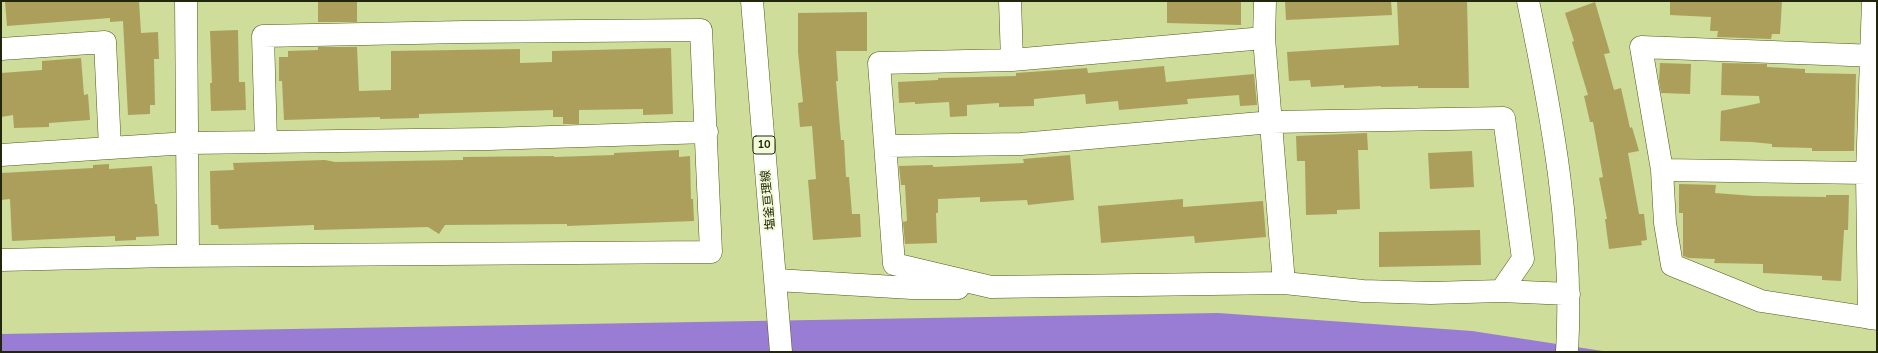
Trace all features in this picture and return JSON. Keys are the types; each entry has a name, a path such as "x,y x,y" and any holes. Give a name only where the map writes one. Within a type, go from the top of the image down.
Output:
{"street":[{"path":"186,1 188,256"},
{"name":"塩釜亘理線","path":"752,1 781,352"},
{"path":"1010,1 1012,60"},
{"path":"1265,1 1264,38 1284,283"},
{"path":"1528,1 1555,143 1563,207 1569,294 1567,352"},
{"path":"1873,1 1875,56 1867,173 1873,318 1761,300 1672,265 1665,223 1662,170 1641,47 1875,56"},
{"path":"1,260 188,256 712,252 701,30 449,32 263,36 266,142"},
{"path":"991,287 894,264 880,63 1012,60 1264,38"},
{"path":"1,49 104,42 110,148"},
{"path":"886,146 1021,144 1272,122 1504,118 1523,259 1501,291"},
{"path":"1,155 188,143 489,139 707,132"},
{"path":"1662,170 1867,173"},
{"path":"776,285 912,288 1284,283 1363,291 1431,293 1501,291 1569,294"}],"shaded area":[{"path":"1218,313 1472,331 1609,352 1,352 1,334"}],"building":[{"path":"5,1 139,1 141,33 158,32 159,59 154,59 155,105 150,105 150,114 128,115 123,21 110,22 110,18 7,26"},
{"path":"318,1 357,1 357,22 318,22"},
{"path":"1167,1 1241,1 1241,25 1167,23"},
{"path":"1285,1 1391,1 1392,15 1286,20"},
{"path":"1397,1 1467,1 1469,88 1381,86 1344,88 1344,85 1311,87 1310,80 1289,81 1287,52 1399,45"},
{"path":"1670,1 1782,1 1780,34 1772,34 1771,39 1717,37 1718,31 1710,31 1711,17 1670,15"},
{"path":"1595,2 1610,53 1604,54 1614,90 1621,88 1630,128 1632,127 1639,151 1628,153 1639,214 1644,214 1647,240 1641,241 1642,245 1609,249 1605,219 1607,219 1599,178 1603,177 1593,122 1590,122 1584,96 1588,95 1565,13"},
{"path":"867,12 867,51 836,51 838,81 836,81 841,140 844,140 846,177 849,177 852,214 860,214 861,237 813,240 808,180 816,179 812,126 800,127 798,103 803,102 798,52 798,13"},
{"path":"238,30 239,82 245,82 246,110 211,111 210,83 212,83 210,31"},
{"path":"318,47 357,47 359,91 391,90 391,51 520,49 520,63 552,62 552,51 671,48 673,114 643,115 643,109 579,110 579,124 563,124 563,117 553,117 553,110 419,114 419,118 380,119 380,117 284,120 282,81 279,81 279,57 288,57 288,51 318,50"},
{"path":"81,58 84,95 88,94 90,120 49,123 49,127 14,128 13,115 1,117 1,73 42,70 42,61"},
{"path":"1660,63 1691,64 1690,94 1661,93 1659,81"},
{"path":"1722,63 1767,64 1767,67 1805,69 1805,73 1856,74 1854,151 1812,151 1812,148 1772,147 1772,144 1720,141 1721,111 1760,103 1759,96 1721,95"},
{"path":"1164,66 1166,82 1254,74 1257,105 1240,106 1239,95 1187,99 1188,104 1119,110 1118,101 1086,104 1085,94 1034,99 1034,106 999,107 999,103 967,105 967,116 950,117 949,102 915,104 915,102 899,103 898,82 938,80 938,78 1016,76 1016,73 1087,68 1088,73"},
{"path":"1367,133 1368,150 1358,150 1360,209 1337,210 1337,214 1306,215 1305,161 1297,161 1296,136"},
{"path":"679,150 679,157 690,156 691,199 693,199 694,221 567,226 567,224 445,225 439,234 428,227 314,230 314,225 219,229 218,225 211,225 210,171 234,170 233,163 325,160 335,162 463,160 463,157 554,157 614,155 614,153"},
{"path":"1472,151 1474,187 1430,189 1428,153"},
{"path":"1070,155 1074,200 1028,205 1027,200 980,202 980,197 938,199 938,213 936,213 937,243 905,244 903,222 907,221 905,185 901,185 899,166 933,165 933,167 1024,163 1023,159"},
{"path":"109,164 109,169 152,166 159,236 136,237 136,240 115,241 115,236 12,241 10,199 1,200 1,173 93,168 93,165"},
{"path":"1679,184 1716,185 1715,193 1754,196 1826,197 1826,195 1849,195 1848,230 1844,230 1841,281 1822,280 1822,276 1763,273 1763,264 1714,263 1715,259 1689,258 1683,256 1683,213 1679,213"},
{"path":"1183,199 1183,207 1263,201 1266,237 1195,243 1194,236 1101,243 1098,206"},
{"path":"1480,230 1481,265 1379,267 1379,232"}]}
